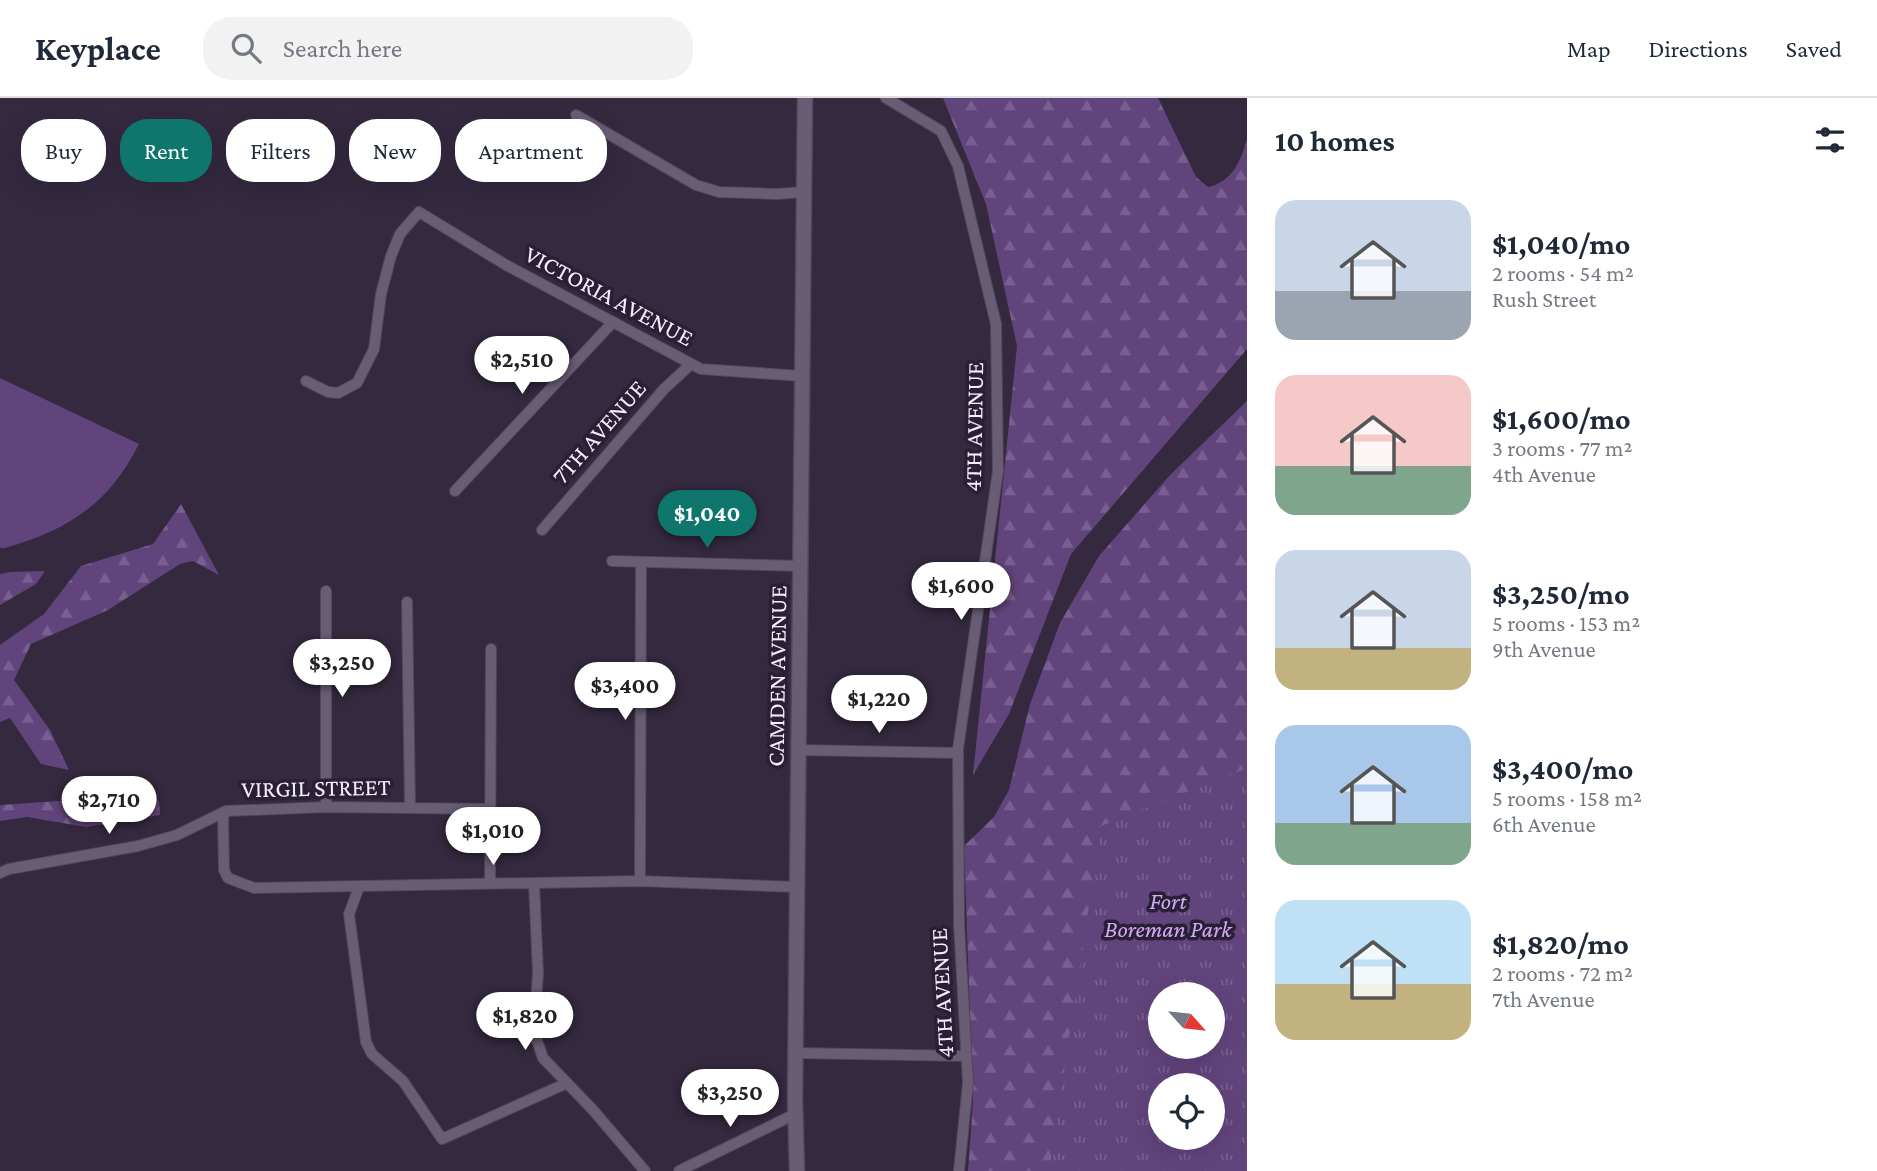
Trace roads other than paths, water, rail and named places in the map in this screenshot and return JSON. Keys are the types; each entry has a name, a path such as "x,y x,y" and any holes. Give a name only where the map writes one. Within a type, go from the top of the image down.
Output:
{"street":[{"name":"CAMDEN AVENUE","path":"797,1171 795,1053 805,98"},
{"name":"4TH AVENUE","path":"886,98 941,131 947,142 958,166 996,324 998,471 958,753 959,924 968,1083 959,1171"},
{"path":"576,115 696,185 719,192 803,192"},
{"name":"VICTORIA AVENUE","path":"306,382 328,392 338,393 357,383 374,349 381,295 391,256 400,233 419,212 506,265 701,369 802,376"},
{"path":"455,491 613,322"},
{"name":"7TH AVENUE","path":"542,530 664,389 691,364"},
{"path":"612,561 801,566"},
{"path":"640,881 641,563"},
{"path":"326,591 326,807"},
{"path":"407,603 410,807"},
{"path":"490,883 491,649"},
{"path":"799,750 958,753"},
{"name":"VIRGIL STREET","path":"226,811 326,807 490,809"},
{"path":"226,811 223,817 225,870 228,878 254,888 640,881 797,887"},
{"path":"0,873 9,869 138,846 177,835 226,811"},
{"path":"534,883 538,973 534,1032 543,1058 645,1171"},
{"path":"359,887 349,914 366,1042 372,1054 403,1081 442,1139 567,1083"},
{"path":"795,1053 967,1056"},
{"path":"679,1171 795,1114"}],"park label":[{"name":"Fort Boreman Park","path":"1168,915"}]}
